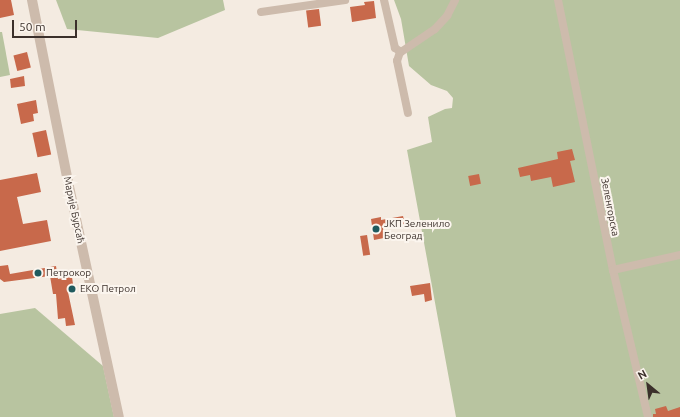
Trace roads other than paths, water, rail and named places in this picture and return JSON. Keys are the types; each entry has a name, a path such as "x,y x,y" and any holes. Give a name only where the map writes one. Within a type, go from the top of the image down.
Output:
{"street":[{"path":"261,12 345,0"},
{"path":"384,0 395,48 400,52"},
{"path":"400,52 406,50 435,29 447,16 454,0"},
{"name":"Зеленгорска","path":"558,0 613,270 648,417"},
{"name":"Марије Бурсаћ","path":"31,1 68,182 119,417"},
{"path":"400,52 397,61 408,113"},
{"path":"613,270 680,255"}],"place":[{"name":"ЈКП Зеленило Београд","path":"376,229"},
{"name":"Петрокор","path":"38,273"},
{"name":"ЕКО Петрол","path":"72,289"}]}
